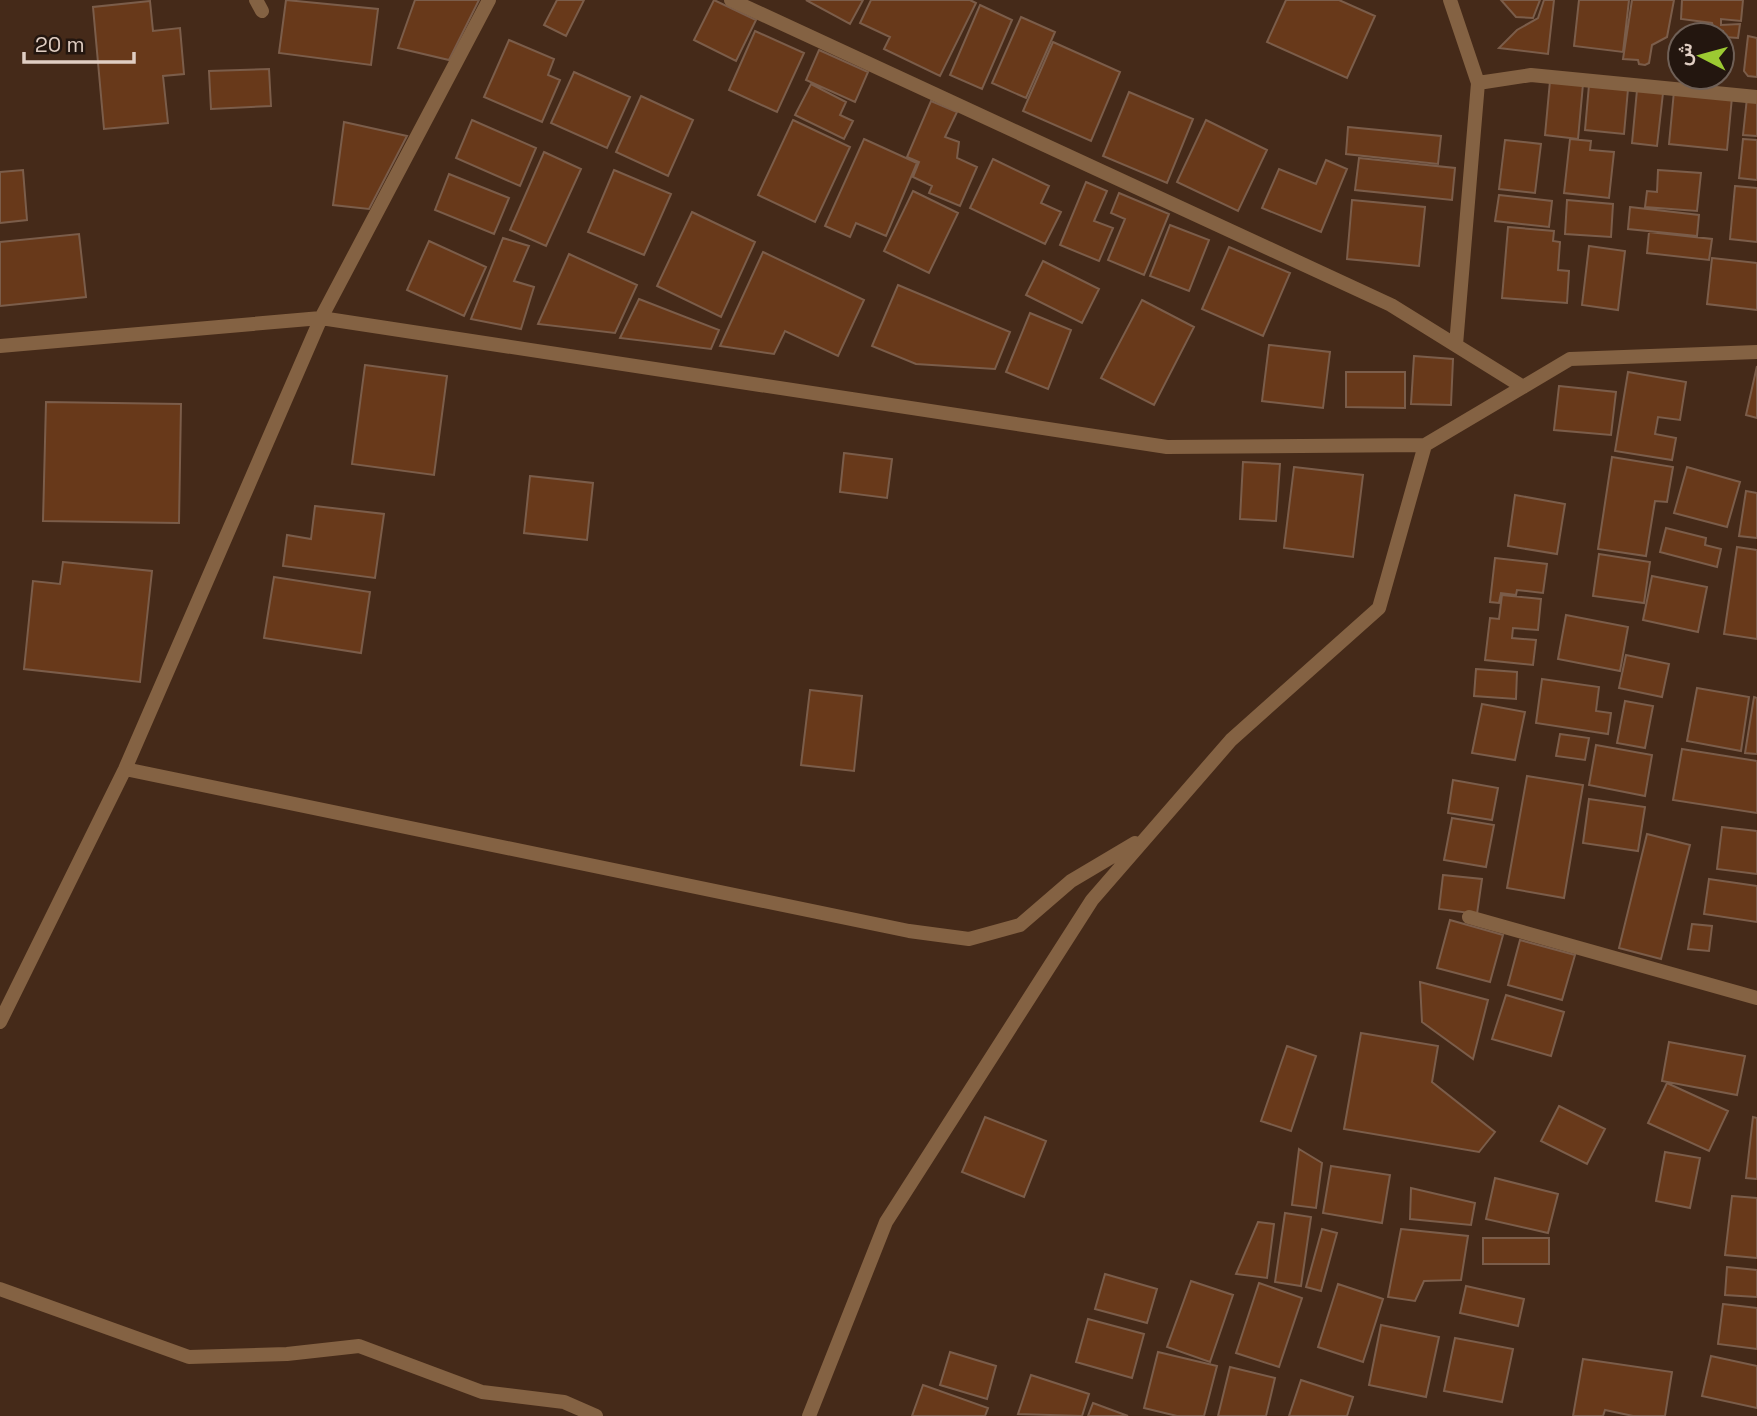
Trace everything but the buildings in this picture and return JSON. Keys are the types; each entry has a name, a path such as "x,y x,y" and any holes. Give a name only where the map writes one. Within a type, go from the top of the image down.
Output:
{"street":[{"path":"0,1022 125,769 321,318 489,0"},
{"path":"731,0 1391,305 1522,387"},
{"path":"1450,0 1478,83 1456,345"},
{"path":"1478,83 1531,75 1757,97"},
{"path":"0,346 321,318 1167,447 1425,444 1570,359 1757,352"},
{"path":"809,1416 886,1222 1091,900 1231,740 1379,608 1425,444"},
{"path":"125,769 909,931 969,939 1020,925 1071,881 1146,837"},
{"path":"1469,917 1757,998"},
{"path":"0,1289 189,1357 287,1354 359,1346 482,1392 564,1402 596,1416"}]}
